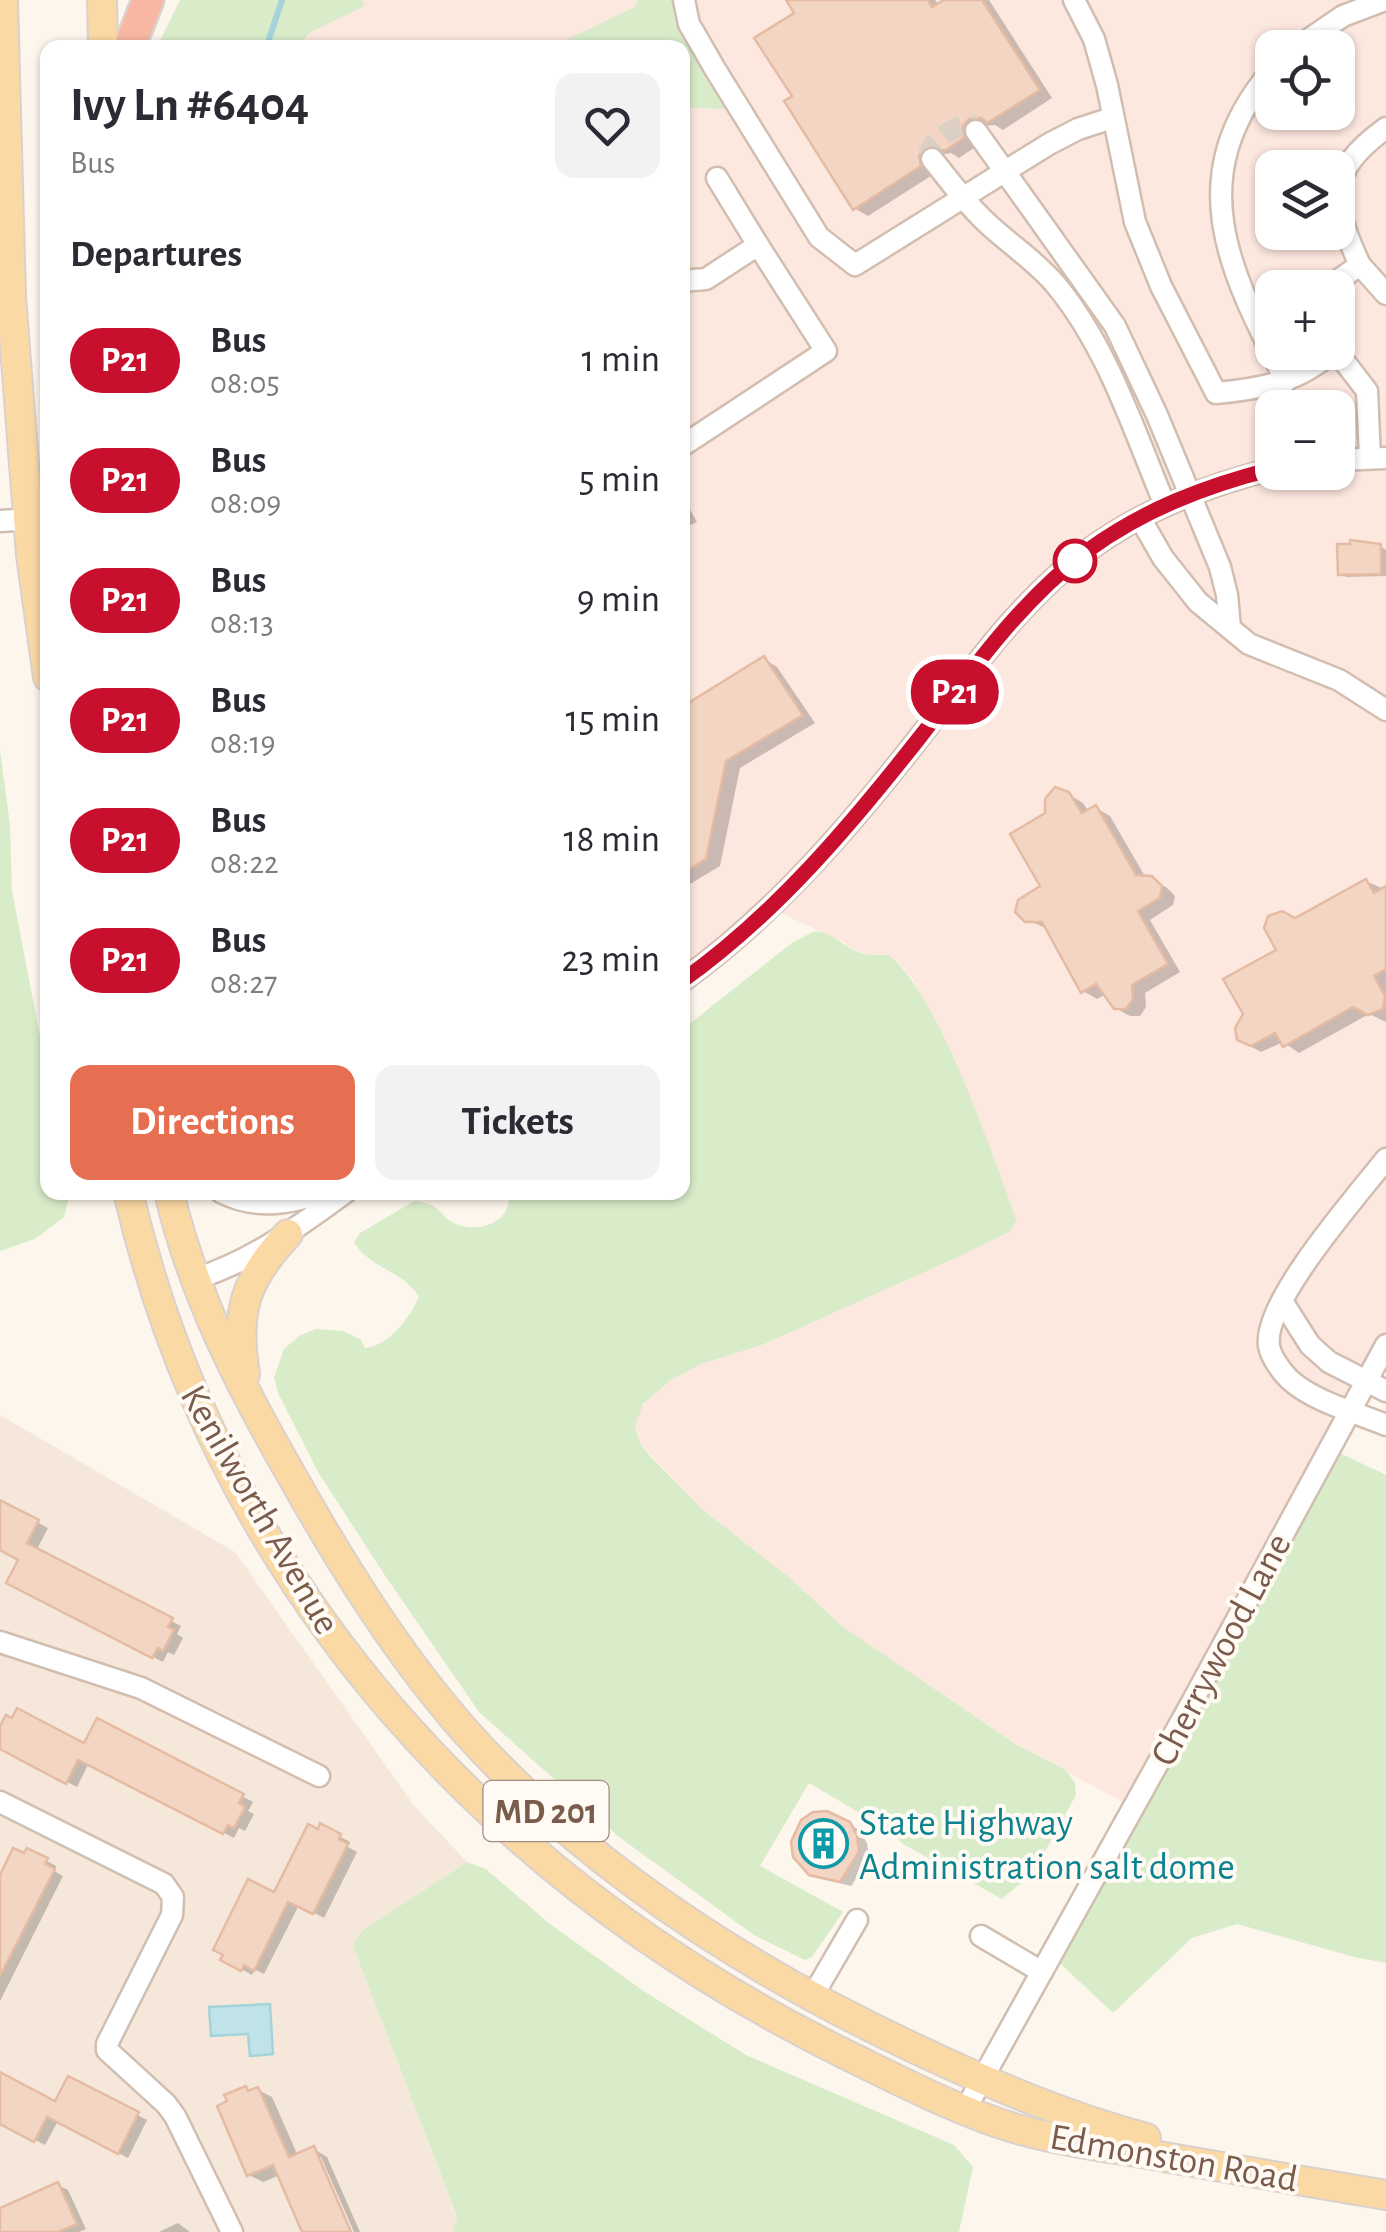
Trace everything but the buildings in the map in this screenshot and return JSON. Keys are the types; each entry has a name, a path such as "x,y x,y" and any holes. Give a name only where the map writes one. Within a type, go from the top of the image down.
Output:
{"highway":[{"path":"132,40 148,0"}],"main road":[{"path":"3,0 11,296 25,520 40,622"},
{"path":"102,0 103,40"},
{"path":"0,382 11,296"},
{"name":"Kenilworth Avenue","path":"129,1200 142,1256 173,1350 222,1455 332,1636 395,1715 530,1849 646,1940 725,1991 806,2035 965,2110"},
{"path":"130,1200 165,1262 177,1274 195,1280"},
{"name":"Kenilworth Avenue","path":"170,1200 195,1280 248,1396 308,1505 373,1609 468,1734 588,1849 680,1917 812,1997 982,2080"},
{"path":"248,1396 240,1340 245,1296 269,1254 288,1234"},
{"name":"Edmonston Road","path":"982,2080 1083,2120 1386,2195"},
{"name":"Edmonston Road","path":"965,2110 1070,2140 1386,2195"}],"street":[{"path":"684,0 689,24 715,70 819,237 855,265 1078,129 1112,118"},
{"path":"1074,0 1094,39 1108,84 1135,222 1216,393 1286,381 1310,370"},
{"path":"1322,30 1342,16 1385,0"},
{"path":"1255,92 1234,130 1223,177 1226,249 1233,272 1286,381"},
{"path":"1386,128 1353,154 1340,184 1341,220 1360,265 1386,294"},
{"path":"976,130 1115,326 1220,566 1230,628"},
{"path":"932,158 962,198 1045,273 1070,303 1126,408 1165,505"},
{"path":"690,441 826,351 717,178"},
{"path":"690,280 706,279 758,246"},
{"path":"1353,270 1360,265"},
{"path":"1353,370 1367,391 1378,458"},
{"path":"690,975 743,932 821,856 1009,624 1042,589 1088,550 1140,518 1189,493 1255,474"},
{"path":"1140,518 1182,584 1230,628 1264,652 1306,665 1351,686 1386,710"},
{"path":"1386,1159 1282,1300 1269,1345 1285,1375 1298,1386 1386,1425"},
{"path":"236,1200 264,1205 303,1200"},
{"path":"195,1280 229,1268 288,1234 335,1200"},
{"path":"1282,1300 1310,1344 1329,1362 1386,1391"},
{"name":"Cherrywood Lane","path":"965,2110 1386,1344"},
{"path":"0,1642 141,1688 318,1776"},
{"path":"0,1802 106,1853 170,1891 172,1914 107,2050 175,2116 232,2232"},
{"path":"812,1997 857,1920"},
{"path":"981,1936 1042,1972"}],"shaded area":[{"path":"362,0 1386,0 1386,1345 1134,1808 1017,1745 842,1626 790,1578 703,1510 640,1443 635,1426 636,1415 653,1393 671,1380 701,1364 762,1345 958,1257 1009,1232 1017,1220 937,1024 913,980 888,955 865,954 769,908 690,975 690,40 304,40 309,33 364,7"},
{"path":"0,1415 235,1552 415,1807 467,1862 362,1931 353,1946 457,2218 453,2232 0,2232"}],"green space":[{"path":"180,0 362,0 365,6 309,33 304,40 160,40"},
{"path":"637,0 684,0 739,110 690,107 690,40 566,40 635,7"},
{"path":"0,750 10,825 12,891 40,1037 40,1200 68,1200 64,1217 35,1239 0,1251"},
{"path":"815,931 857,952 888,955 907,974 926,1002 962,1077 1017,1220 1009,1232 958,1257 762,1345 701,1364 671,1380 643,1404 635,1426 640,1443 703,1510 790,1578 842,1626 1017,1745 1066,1770 1075,1783 1076,1795 1033,1873 1002,1899 903,1844 892,1832 809,1783 760,1866 843,1912 812,1957 805,1960 754,1935 619,1837 479,1712 318,1472 278,1393 274,1377 284,1349 299,1336 316,1329 343,1331 360,1339 365,1348 382,1342 404,1321 419,1297 354,1242 360,1233 414,1201 431,1205 456,1224 476,1227 500,1218 509,1200 690,1200 690,1023 793,942"},
{"path":"1329,1448 1386,1475 1386,1963 1237,1924 1192,1938 1113,2013 1051,1955"},
{"path":"467,1862 486,1869 550,1924 645,1992 746,2055 954,2145 973,2167 959,2232 453,2232 457,2217 353,1946 362,1931"}],"water":[{"path":"270,2004 273,2054 250,2056 248,2034 211,2036 209,2007"}],"waterway":[{"path":"269,40 282,0"}],"tunnel":[{"path":"932,159 929,151 947,133 965,125 976,131"}],"bus line":[{"name":"P21","path":"690,975 743,932 821,856 1009,624 1064,569 1119,530 1189,493 1255,473"}],"place":[{"name":"State Highway Administration salt dome","path":"824,1844"}]}
